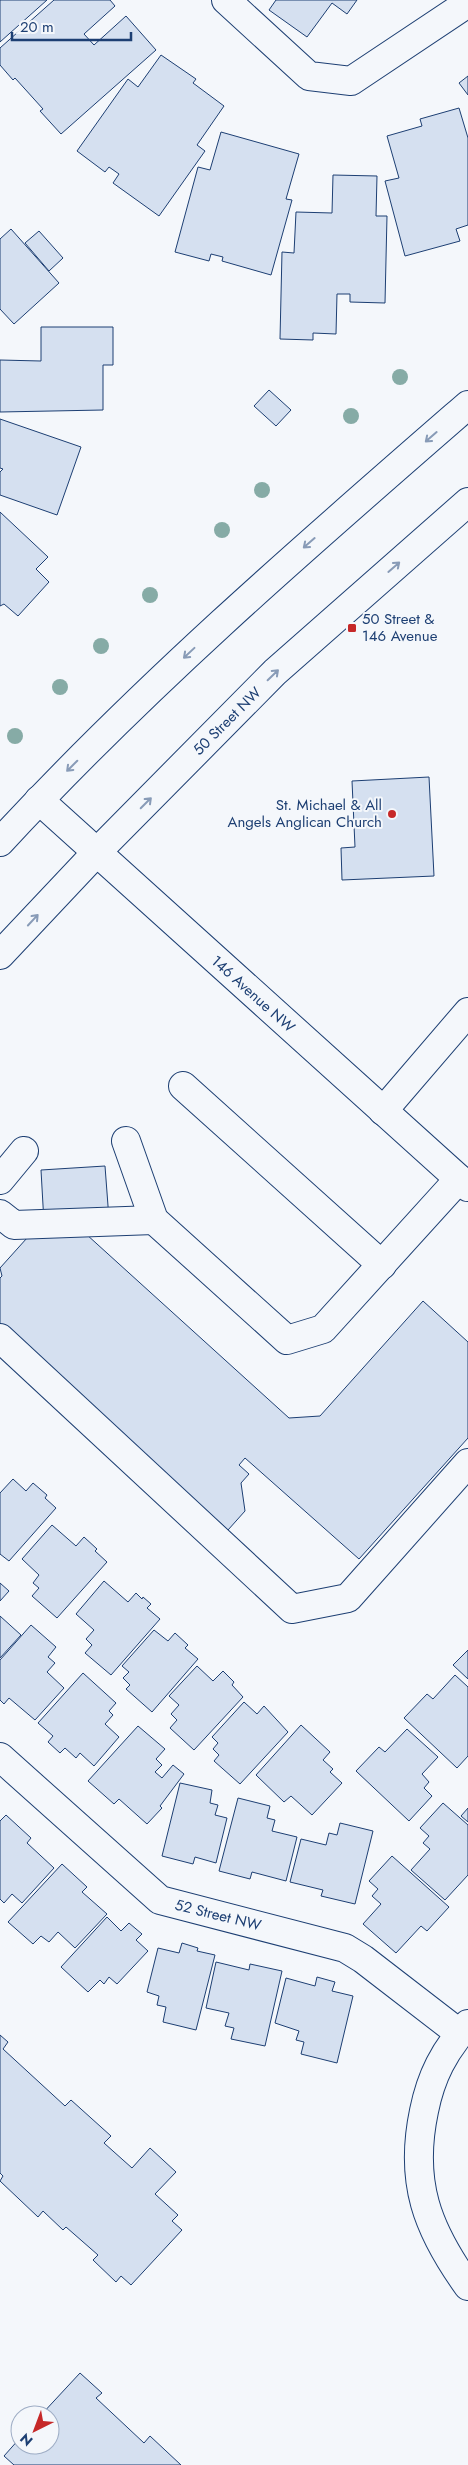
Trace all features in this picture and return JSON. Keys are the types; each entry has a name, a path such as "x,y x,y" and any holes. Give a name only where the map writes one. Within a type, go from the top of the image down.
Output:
{"street":[{"path":"226,0 308,76 351,81 468,3"},
{"path":"0,842 39,800 162,678 271,576 468,404"},
{"name":"50 Street NW","path":"0,955 96,853 275,672 468,502"},
{"name":"146 Avenue NW","path":"39,800 463,1183"},
{"path":"383,1111 468,1012"},
{"path":"183,1086 382,1265"},
{"path":"126,1141 154,1220 287,1340 323,1329 382,1265 463,1183"},
{"path":"0,1180 24,1151"},
{"path":"0,1214 14,1225 154,1220"},
{"path":"0,1338 292,1609 348,1598 468,1463"},
{"name":"52 Street NW","path":"0,1757 160,1900 345,1948 464,2029 434,2072 427,2095 418,2144 419,2185 434,2233 450,2262 468,2286"}],"building":[{"path":"0,0 47,0 0,42"},
{"path":"54,0 110,0 115,6 84,34 94,45 126,16 156,50 61,134 40,111 43,109 15,78 13,80 0,65 0,48"},
{"path":"276,0 357,0 347,14 332,3 307,37 269,10"},
{"path":"161,55 196,79 193,83 224,106 197,145 205,151 159,216 113,183 119,174 109,167 105,172 77,151 128,79 138,87"},
{"path":"468,76 468,95 459,83"},
{"path":"459,108 468,138 468,225 456,229 460,241 405,256 385,181 399,178 387,136 422,126 420,119"},
{"path":"221,132 299,154 286,199 292,200 271,275 222,261 223,257 211,254 209,261 175,252 198,167 210,170"},
{"path":"333,175 377,176 376,216 387,216 385,303 350,302 350,294 337,294 336,334 313,333 313,340 280,339 282,252 294,253 296,212 332,213"},
{"path":"11,229 59,283 14,324 0,309 0,239"},
{"path":"39,231 63,258 49,271 25,243"},
{"path":"41,327 113,327 113,365 103,365 103,410 0,412 0,360 41,361"},
{"path":"269,390 291,410 276,426 254,406"},
{"path":"0,419 81,447 57,515 0,495 0,472 3,469 0,468"},
{"path":"0,512 48,557 36,569 49,582 18,616 4,604 0,606"},
{"name":"St. Michael & All Angels Anglican Church","path":"429,777 434,876 342,880 341,848 355,847 352,781"},
{"path":"105,1166 109,1219 44,1223 41,1170"},
{"path":"86,1234 289,1418 320,1416 423,1301 468,1342 468,1438 359,1559 245,1458 239,1465 249,1474 241,1483 245,1511 228,1530 0,1326 0,1278 2,1276 0,1268 27,1238"},
{"path":"13,1479 26,1491 33,1483 47,1495 45,1498 56,1508 9,1561 0,1554 0,1493"},
{"path":"52,1525 76,1546 84,1537 107,1562 57,1618 32,1596 39,1588 33,1583 39,1575 22,1559"},
{"path":"104,1581 128,1602 136,1593 142,1599 143,1597 151,1604 147,1608 160,1619 111,1675 85,1653 92,1645 86,1639 94,1630 76,1614"},
{"path":"0,1583 9,1591 0,1601"},
{"path":"0,1616 21,1635 0,1658"},
{"path":"31,1625 56,1647 48,1657 55,1663 47,1672 64,1688 35,1720 9,1698 4,1704 0,1700 0,1660"},
{"path":"154,1630 168,1641 175,1633 188,1645 185,1648 198,1659 152,1712 126,1689 130,1685 123,1678 129,1672 122,1666"},
{"path":"468,1650 468,1679 453,1665"},
{"path":"197,1666 213,1681 223,1671 234,1682 232,1685 243,1697 194,1750 170,1728 177,1720 171,1714 179,1705 169,1696"},
{"path":"83,1673 116,1703 109,1711 113,1715 105,1724 119,1737 94,1766 80,1753 76,1758 65,1748 60,1753 48,1742 53,1736 38,1723"},
{"path":"455,1675 468,1687 468,1756 457,1768 404,1718 427,1694 433,1699"},
{"path":"244,1702 257,1714 264,1706 288,1732 240,1784 214,1761 219,1755 213,1749 218,1743 212,1737"},
{"path":"301,1725 330,1752 323,1760 333,1769 330,1772 342,1783 312,1815 291,1796 284,1802 256,1775"},
{"path":"138,1726 165,1749 156,1759 162,1765 155,1772 162,1778 173,1765 184,1774 160,1806 162,1808 147,1824 119,1799 114,1804 88,1781"},
{"path":"407,1729 438,1757 422,1774 429,1782 424,1788 432,1796 409,1821 356,1771 379,1747 385,1752"},
{"path":"180,1783 212,1790 210,1803 218,1805 215,1815 227,1818 216,1863 195,1857 193,1864 162,1856"},
{"path":"238,1798 270,1806 267,1818 275,1820 272,1831 297,1837 286,1881 252,1872 250,1879 219,1871"},
{"path":"443,1803 468,1825 468,1875 445,1900 411,1870 430,1849 423,1843 429,1836 420,1828"},
{"path":"468,1808 468,1822 461,1816"},
{"path":"6,1815 31,1838 27,1843 54,1868 22,1903 12,1894 4,1903 0,1899 0,1821"},
{"path":"340,1823 373,1831 355,1904 321,1896 323,1890 290,1882 301,1839 326,1845 329,1833 337,1835"},
{"path":"392,1856 449,1907 427,1931 421,1926 396,1953 363,1924 381,1904 372,1896 378,1889 369,1881"},
{"path":"62,1864 87,1887 82,1892 107,1914 75,1948 58,1932 49,1942 41,1936 33,1944 8,1922"},
{"path":"107,1917 121,1931 129,1923 142,1934 136,1940 148,1951 117,1984 109,1977 104,1984 100,1980 88,1992 61,1967"},
{"path":"182,1943 198,1948 197,1951 215,1955 196,2030 163,2022 166,2007 157,2005 159,1996 147,1992 158,1948 179,1953"},
{"path":"216,1962 249,1970 250,1964 282,1971 265,2046 231,2039 234,2028 225,2026 229,2013 206,2008"},
{"path":"317,1977 335,1982 332,1991 353,1996 337,2063 301,2054 304,2042 296,2040 299,2031 275,2023 286,1978 315,1986"},
{"path":"0,2035 8,2042 3,2049 65,2106 71,2100 111,2136 104,2143 132,2168 150,2148 176,2172 155,2194 178,2215 172,2221 182,2230 131,2285 121,2276 116,2282 93,2260 98,2255 66,2227 63,2230 43,2211 38,2217 0,2181 3,2176 0,2173"},
{"path":"80,2373 102,2393 96,2398 144,2443 150,2436 181,2465 14,2465 4,2456 10,2449 10,2455 60,2455 60,2405 50,2405"}],"place":[{"name":"50 Street & 146 Avenue","path":"352,628"},
{"name":"St. Michael & All Angels Anglican Church","path":"392,814"}]}
